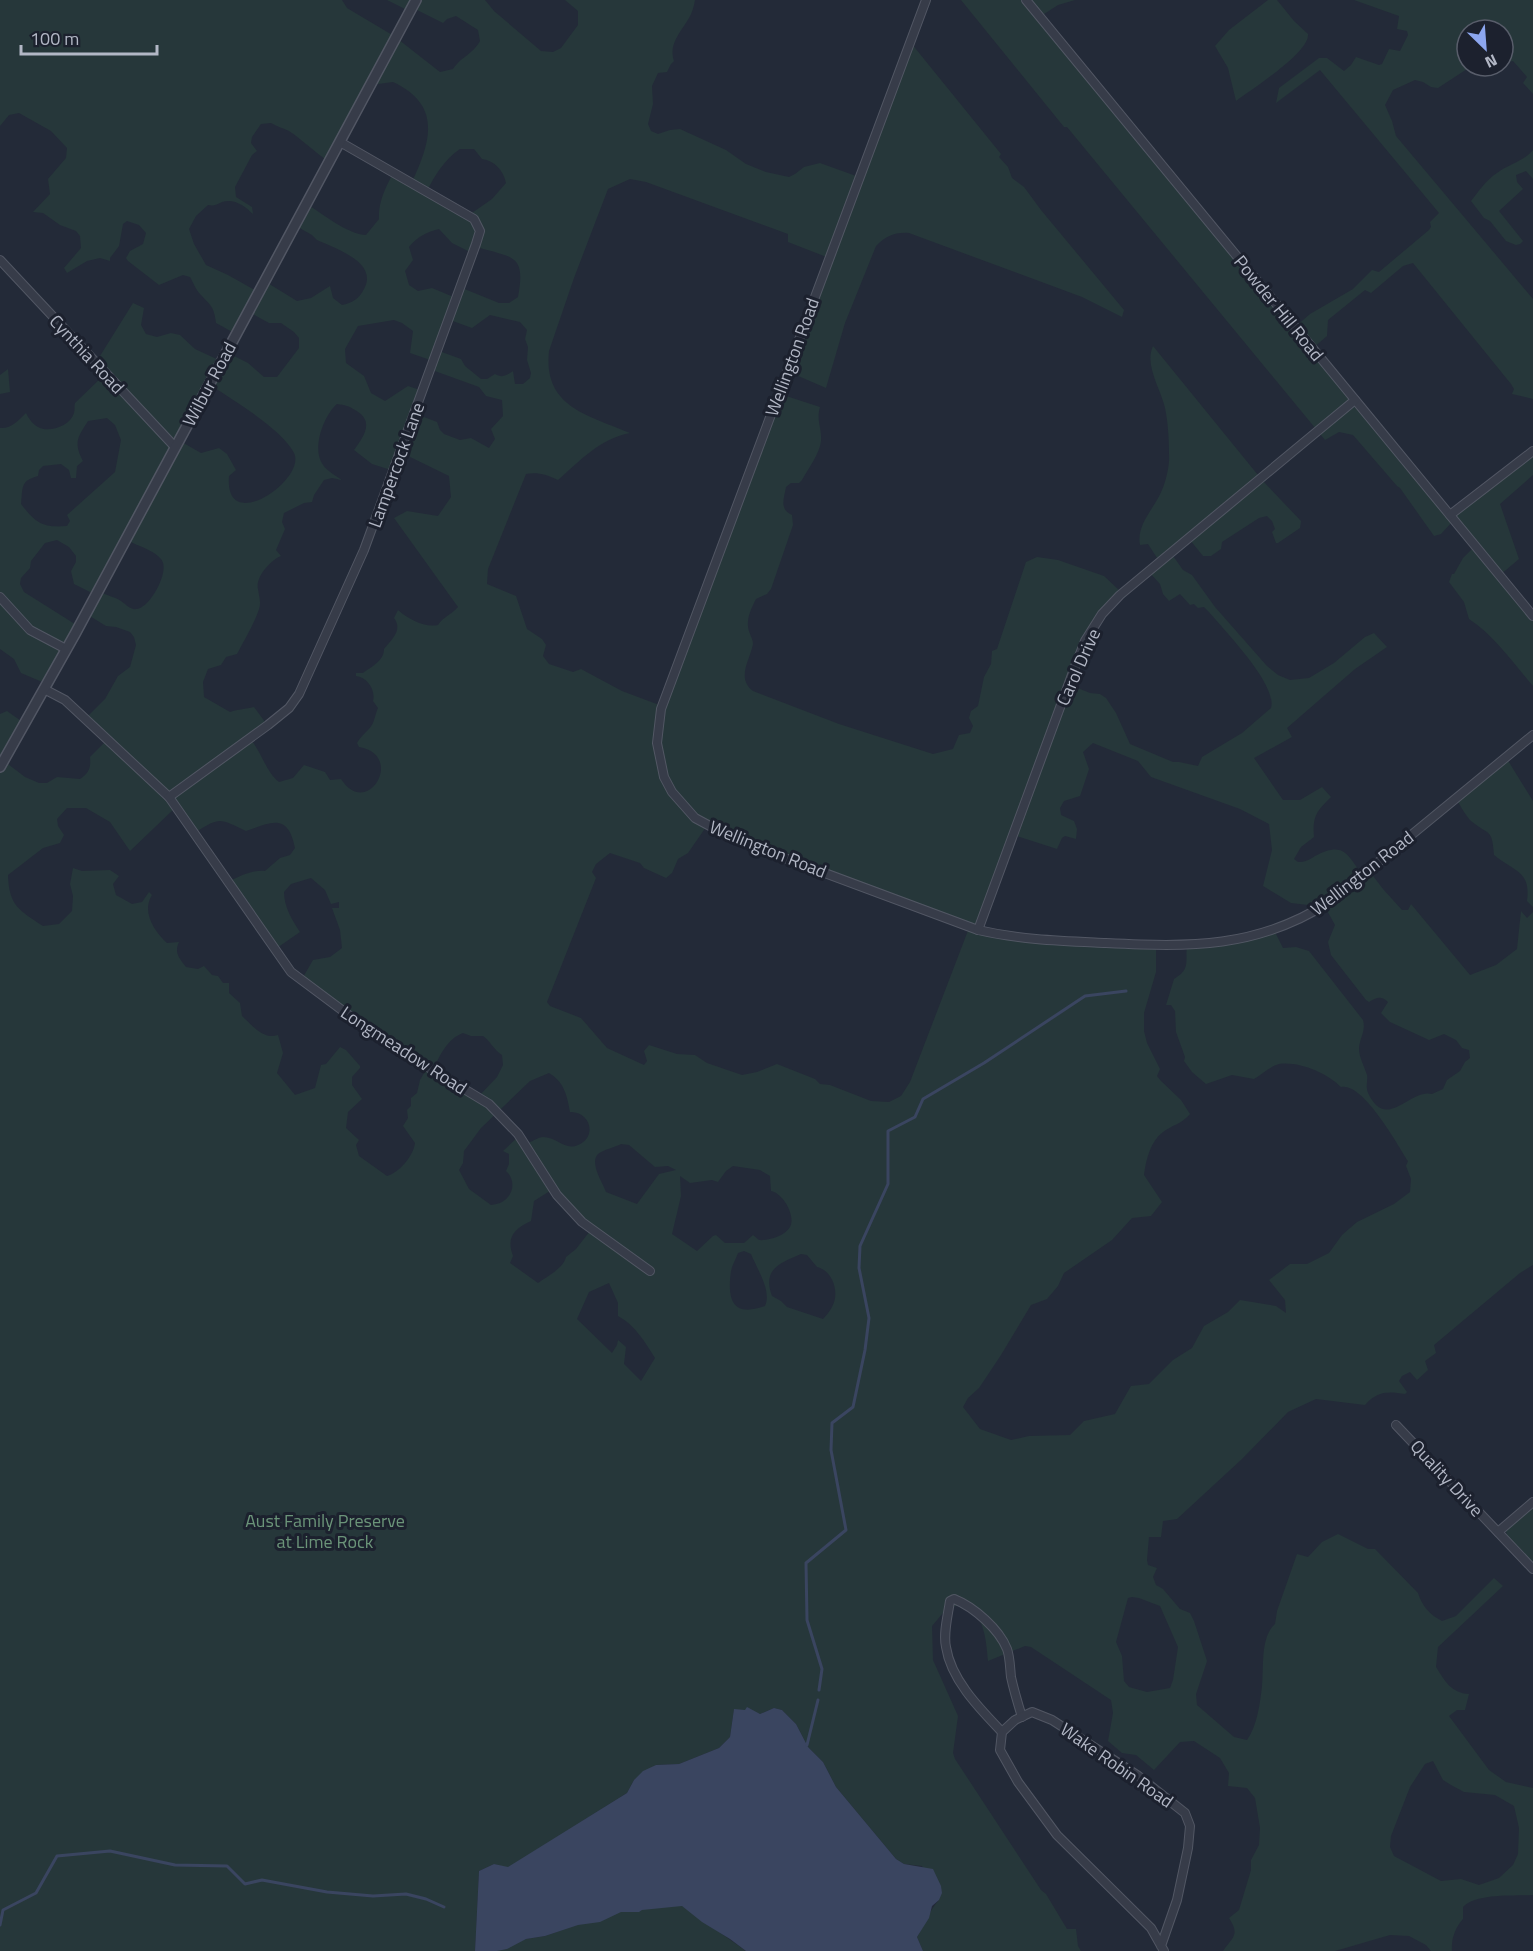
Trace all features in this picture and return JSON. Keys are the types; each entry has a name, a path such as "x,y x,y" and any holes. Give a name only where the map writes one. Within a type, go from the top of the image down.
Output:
{"street":[{"name":"Wilbur Road","path":"0,767 66,650 416,0"},
{"name":"Wellington Road","path":"926,0 661,709 657,743 664,777 672,792 695,818 736,840 978,930 1009,937 1042,940 1160,945 1215,944 1273,931 1307,916 1331,901 1533,735"},
{"name":"Powder Hill Road","path":"1026,0 1533,616"},
{"name":"Lampercock Lane","path":"169,797 268,725 289,708 299,694 364,550 480,231 474,219 340,142"},
{"name":"Cynthia Road","path":"0,260 175,447"},
{"name":"Carol Drive","path":"978,930 1085,641 1102,614 1120,595 1162,559 1355,400"},
{"path":"1450,515 1533,451"},
{"path":"0,597 30,630 66,650"},
{"name":"Longmeadow Road","path":"44,689 65,700 169,797 291,972 378,1037 489,1104 518,1134 557,1195 582,1222 650,1271"},
{"name":"Quality Drive","path":"1396,1425 1533,1569"},
{"path":"1498,1532 1533,1502"},
{"path":"954,1599 983,1617 1008,1651 1014,1689 1022,1717 1002,1732 978,1708 958,1680 946,1647 950,1601 954,1599"},
{"name":"Wake Robin Road","path":"1022,1717 1032,1712 1052,1720 1137,1775 1185,1813 1190,1826 1188,1848 1177,1900 1163,1948"},
{"name":"Wake Robin Road","path":"1002,1732 1000,1750 1018,1782 1057,1835 1151,1928 1163,1948"}],"green space":[{"name":"Aust Family Preserve at Lime Rock","path":"0,0 342,0 347,8 394,36 440,72 453,69 473,50 480,41 478,30 456,16 443,23 411,7 405,9 387,0 485,0 494,11 541,51 553,52 561,48 578,25 578,11 565,0 695,0 690,16 674,44 674,61 667,72 658,73 652,86 653,104 648,124 651,131 658,134 680,129 766,172 789,177 804,167 820,163 859,177 911,43 1001,154 999,157 1008,167 1012,178 1024,187 1124,310 1122,317 1082,297 909,233 899,233 887,237 876,246 845,323 826,388 789,372 829,258 788,242 788,234 646,182 630,179 608,189 549,351 549,370 553,385 561,397 572,406 584,414 630,433 599,445 558,480 542,474 526,474 488,569 487,584 516,596 527,629 542,639 546,645 543,656 549,664 573,672 581,669 622,691 662,706 780,394 820,407 821,441 816,456 802,480 786,487 784,507 792,515 793,525 771,589 767,594 756,599 749,616 748,628 753,644 745,680 753,691 839,724 933,754 953,749 959,735 970,733 973,726 969,718 971,711 978,706 984,677 991,664 992,651 997,649 1026,562 1037,557 1058,560 1104,576 1120,591 1086,641 1070,685 1106,698 1116,713 1130,744 1173,762 1198,766 1202,757 1242,733 1271,708 1271,698 1248,658 1209,612 1204,607 1198,608 1194,604 1190,605 1180,594 1169,601 1163,594 1160,584 1149,572 1159,561 1148,544 1140,545 1141,530 1159,497 1169,458 1165,408 1152,369 1153,346 1262,480 1301,521 1300,528 1278,543 1272,532 1275,529 1272,521 1267,516 1259,518 1222,542 1221,549 1211,556 1203,556 1190,540 1171,553 1183,570 1192,575 1215,607 1267,666 1278,675 1290,680 1309,678 1334,663 1365,637 1374,633 1387,647 1355,669 1287,728 1292,737 1254,758 1283,800 1300,800 1322,787 1331,797 1316,814 1314,837 1301,847 1294,859 1298,862 1305,861 1332,850 1344,852 1363,876 1370,872 1402,910 1408,910 1411,904 1470,975 1496,965 1517,949 1521,911 1527,918 1533,912 1533,1265 1520,1273 1434,1345 1436,1353 1425,1361 1428,1370 1417,1380 1410,1372 1402,1376 1399,1381 1407,1392 1405,1394 1383,1393 1365,1405 1316,1399 1288,1412 1242,1459 1177,1519 1163,1521 1161,1537 1149,1537 1147,1560 1148,1565 1157,1568 1153,1577 1156,1585 1163,1589 1180,1609 1190,1613 1194,1621 1207,1661 1196,1694 1197,1705 1234,1737 1247,1740 1256,1722 1259,1707 1267,1637 1275,1624 1277,1611 1297,1554 1308,1557 1322,1542 1338,1534 1368,1549 1375,1549 1418,1593 1427,1610 1442,1621 1456,1616 1494,1578 1503,1586 1438,1647 1436,1667 1453,1689 1469,1694 1465,1710 1457,1710 1449,1716 1489,1770 1506,1782 1533,1788 1533,1895 1486,1897 1463,1907 1463,1919 1454,1934 1452,1951 1431,1951 1426,1945 1409,1936 1390,1935 1335,1951 1223,1951 1234,1936 1234,1928 1229,1918 1239,1910 1251,1870 1251,1860 1259,1845 1260,1828 1255,1798 1247,1788 1228,1786 1229,1773 1220,1758 1194,1741 1180,1742 1154,1770 1136,1755 1122,1753 1108,1741 1113,1713 1111,1700 1031,1647 1025,1646 988,1661 981,1623 967,1605 948,1607 932,1626 933,1660 958,1716 953,1753 1067,1929 1076,1929 1078,1946 1081,1951 923,1951 917,1937 939,1900 922,1866 904,1864 896,1859 836,1787 823,1762 808,1747 796,1724 782,1710 774,1708 760,1714 734,1710 730,1737 719,1748 679,1764 656,1765 634,1780 627,1793 508,1868 494,1864 479,1871 475,1951 0,1951 0,714 7,711 24,723 4,761 25,777 39,783 47,783 57,777 80,779 89,770 90,757 109,738 87,717 105,699 118,676 130,667 136,645 130,632 106,626 88,615 96,595 74,584 71,571 76,562 76,556 69,547 57,540 45,543 31,561 30,568 21,578 20,584 24,592 78,626 47,684 21,673 14,659 0,649 0,428 11,426 26,413 33,424 44,429 60,427 69,421 74,413 75,403 103,376 95,364 133,303 144,308 141,325 146,334 157,337 171,333 180,335 195,349 221,361 230,354 248,363 264,377 277,377 299,348 299,338 281,323 269,323 249,312 236,334 216,323 211,307 190,277 183,275 159,285 126,258 130,251 143,244 146,233 139,225 127,221 123,224 119,246 110,261 100,258 87,261 67,273 64,268 81,248 80,236 76,231 60,225 43,213 33,212 50,194 48,179 66,158 67,148 51,131 19,113 9,115 0,126","holes":["393,82 409,91 426,113 427,138 412,182 392,175 381,202 379,219 366,235 344,228 308,205 296,226 317,240 353,257 360,264 367,279 364,289 357,298 342,305 333,298 330,286 311,298 297,301 266,282 258,292 206,265 194,244 189,229 196,216 208,205 231,201 243,206 253,214 252,207 236,197 235,187 252,155 257,151 251,143 252,137 261,124 271,123 289,131 330,162 371,85","460,149 474,149 482,159 498,167 506,183 492,199 469,215 427,191 445,162","439,229 452,243 472,253 477,247 500,253 514,260 520,273 518,297 509,303 499,303 462,288 456,298 432,288 418,291 409,285 405,271 413,260 409,247 426,233","490,315 520,322 527,330 525,339 531,373 530,378 523,384 515,384 513,371 504,376 495,374 487,379 481,379 465,366 461,359 439,351 450,320 472,328","394,320 402,323 413,331 410,353 433,361 432,370 479,387 486,396 502,400 503,416 491,429 495,439 489,448 471,438 460,440 444,434 437,422 416,414 423,391 408,386 385,401 371,393 364,376 346,363 345,349 358,326","212,386 269,425 288,444 294,453 295,464 289,476 278,488 251,502 239,502 231,494 229,476 236,470 227,454 219,448 201,453 180,441","337,404 349,407 361,414 366,424 364,434 354,450 372,464 394,471 402,453 449,476 451,497 438,516 407,511 394,518 458,607 438,625 433,626 417,622 398,610 394,618 397,630 384,649 382,657 363,673 356,673 356,676 364,679 370,685 373,701 378,708 373,723 357,743 359,747 373,752 380,761 381,771 371,789 361,792 351,790 341,779 330,780 325,772 304,765 293,778 279,782 251,740 268,726 254,707 230,712 204,697 203,682 208,669 221,665 226,657 237,654 256,617 260,606 258,584 261,574 281,556 276,550 285,529 282,522 284,513 304,503 312,502 324,480 332,478 342,480 327,469 320,458 318,450 324,424","107,418 115,425 121,440 115,472 67,515 70,521 67,526 40,523 21,504 25,483 38,476 43,466 61,464 69,470 71,478 76,478 77,466 83,461 78,449 79,436 88,421","128,541 158,556 163,564 163,571 158,588 142,607 132,609 119,600 99,592","1093,743 1138,761 1151,777 1240,809 1269,824 1272,850 1263,886 1291,903 1325,907 1335,925 1328,942 1331,955 1366,1000 1369,1002 1376,998 1383,998 1388,1002 1381,1013 1390,1022 1429,1040 1444,1034 1456,1040 1462,1048 1469,1050 1470,1058 1460,1071 1447,1080 1443,1089 1432,1094 1418,1096 1396,1107 1383,1109 1375,1104 1367,1091 1367,1075 1359,1048 1363,1020 1309,951 1296,947 1283,948 1275,932 1187,945 1185,968 1174,979 1166,1005 1171,1005 1175,1011 1176,1032 1185,1057 1184,1061 1192,1072 1206,1084 1232,1075 1254,1079 1276,1065 1295,1064 1321,1073 1341,1087 1350,1088 1359,1094 1379,1116 1408,1161 1406,1166 1411,1179 1410,1192 1394,1204 1357,1222 1342,1235 1329,1253 1307,1264 1290,1264 1269,1280 1285,1300 1286,1313 1276,1306 1240,1300 1228,1312 1204,1326 1192,1348 1173,1360 1149,1384 1131,1386 1115,1414 1084,1421 1070,1435 1029,1436 1011,1440 980,1429 963,1407 968,1398 979,1388 1031,1305 1047,1299 1058,1286 1064,1273 1112,1240 1132,1218 1151,1216 1162,1202 1144,1175 1147,1157 1159,1136 1190,1114 1181,1100 1157,1076 1160,1069 1147,1043 1144,1031 1144,1013 1156,972 1156,946 980,929 1014,835 1057,849 1065,836 1076,839 1077,829 1074,821 1061,815 1060,808 1064,801 1080,796 1089,769 1083,752","67,808 86,808 110,822 130,851 175,808 196,832 216,821 225,822 246,831 271,823 278,823 288,829 295,848 290,855 280,858 265,871 251,872 230,881 274,950 300,932 289,913 284,898 284,892 291,884 311,878 325,890 331,904 339,902 339,908 332,908 340,930 342,948 330,957 313,960 302,979 427,1068 420,1080 417,1093 411,1098 411,1106 407,1110 408,1118 403,1126 415,1143 405,1163 387,1176 359,1156 356,1145 359,1140 346,1128 348,1112 362,1099 352,1085 352,1077 360,1066 346,1050 340,1047 326,1064 321,1065 315,1088 295,1095 277,1073 283,1053 278,1035 263,1034 242,1016 240,1003 229,993 229,983 223,983 218,976 212,975 204,966 198,969 186,967 177,952 179,942 167,943 151,921 148,908 152,895 149,892 142,902 132,904 116,895 113,884 119,876 110,870 82,871 73,868 70,884 73,896 72,911 59,924 43,926 22,911 13,901 8,875 43,848 60,843 64,835 58,826 57,819","706,827 969,928 910,1082 901,1096 889,1102 871,1101 830,1085 820,1084 815,1079 777,1064 742,1075 707,1063 695,1055 677,1054 649,1045 644,1051 647,1061 644,1065 607,1048 581,1018 550,1006 547,1002 596,878 592,872 596,864 610,853 640,863 644,868 666,878 672,873 678,859 688,853","463,1033 483,1036 502,1055 503,1065 497,1077 479,1096 433,1070 445,1048","549,1073 558,1080 564,1090 570,1112 582,1116 589,1125 588,1136 584,1141 573,1146 543,1137 526,1144 519,1136 503,1151 509,1154 506,1171 511,1179 512,1187 506,1199 497,1204 491,1205 469,1189 459,1170 463,1163 464,1151 481,1128 530,1081","621,1144 629,1145 655,1167 668,1166 676,1170 659,1174 637,1204 606,1192 595,1162 598,1154","733,1166 760,1170 770,1176 771,1191 784,1200 790,1211 790,1227 776,1237 759,1240 753,1235 744,1243 725,1243 716,1235 697,1251 672,1234 681,1196 680,1176 690,1183 712,1180 718,1182","553,1189 590,1231 565,1261 538,1283 510,1263 513,1256 511,1239 513,1234 531,1221 534,1201","744,1251 751,1254 767,1294 765,1306 745,1310 734,1303 730,1290 732,1269 738,1253","801,1254 807,1255 817,1267 826,1271 834,1283 835,1298 823,1319 787,1307 772,1296 769,1279 775,1268","609,1283 618,1303 618,1316 635,1329 655,1358 641,1381 624,1364 626,1347 618,1340 612,1353 577,1319 589,1292","1132,1597 1160,1606 1178,1647 1170,1688 1147,1692 1129,1687 1124,1681 1122,1656 1116,1642 1128,1598","1433,1761 1443,1780 1451,1785 1464,1792 1495,1795 1514,1806 1519,1828 1518,1854 1513,1865 1499,1878 1479,1885 1461,1879 1441,1881 1394,1856 1390,1847 1391,1836 1410,1787 1425,1764"]},
{"path":"961,0 1075,0 1058,5 1041,16 1295,327 1310,314 1353,289 1372,270 1379,272 1429,230 1430,222 1439,213 1320,70 1276,103 1279,88 1319,58 1327,58 1344,71 1356,57 1379,65 1382,64 1389,49 1400,51 1408,35 1407,31 1397,29 1399,16 1354,0 1533,0 1533,94 1523,83 1527,77 1515,63 1515,18 1455,18 1455,77 1438,88 1415,80 1393,90 1385,105 1396,136 1533,299 1533,399 1512,394 1514,389 1511,384 1413,263 1403,266 1371,293 1365,290 1328,320 1327,336 1313,348 1449,513 1533,448 1533,475 1500,504 1519,559 1500,575 1533,616 1533,686 1495,642 1469,619 1464,602 1449,582 1463,558 1475,546 1453,521 1441,534 1434,536 1400,488 1353,435 1339,432 1325,440 1067,127 1064,127"},
{"path":"1268,0 1277,0 1308,34 1306,42 1279,70 1236,101 1228,68 1215,46 1229,30"},
{"path":"1533,150 1533,179 1526,171 1516,175 1517,182 1523,189 1499,211 1523,241 1516,245 1506,241 1471,201 1493,176"},
{"path":"8,369 10,392 0,394 0,375"},
{"path":"1507,759 1533,801 1533,907 1527,901 1528,891 1524,878 1494,855 1491,836 1471,821 1457,800"},
{"path":"1533,1500 1533,1567 1507,1535 1505,1527"},
{"path":"667,1895 746,1951 483,1951 545,1936 620,1909 642,1910"}],"water":[{"path":"747,1707 760,1714 774,1708 782,1710 796,1724 808,1747 823,1762 836,1787 896,1859 904,1864 933,1869 942,1893 939,1900 932,1906 929,1918 917,1937 923,1951 746,1951 682,1906 621,1912 600,1922 578,1925 545,1936 526,1939 507,1949 475,1951 479,1871 494,1864 508,1867 627,1793 634,1780 643,1771 656,1765 679,1764 719,1748 730,1737 734,1709 745,1710"}],"waterway":[{"path":"819,1690 822,1669 807,1620 806,1563 846,1530 831,1450 832,1423 853,1407 865,1350 869,1318 859,1268 860,1246 888,1184 888,1131 915,1117 923,1099 984,1063 1085,996 1126,991"},
{"path":"807,1745 818,1700"},
{"path":"0,1925 3,1910 36,1893 57,1856 110,1851 175,1865 227,1866 245,1884 262,1880 327,1892 373,1896 406,1894 444,1907"}]}
